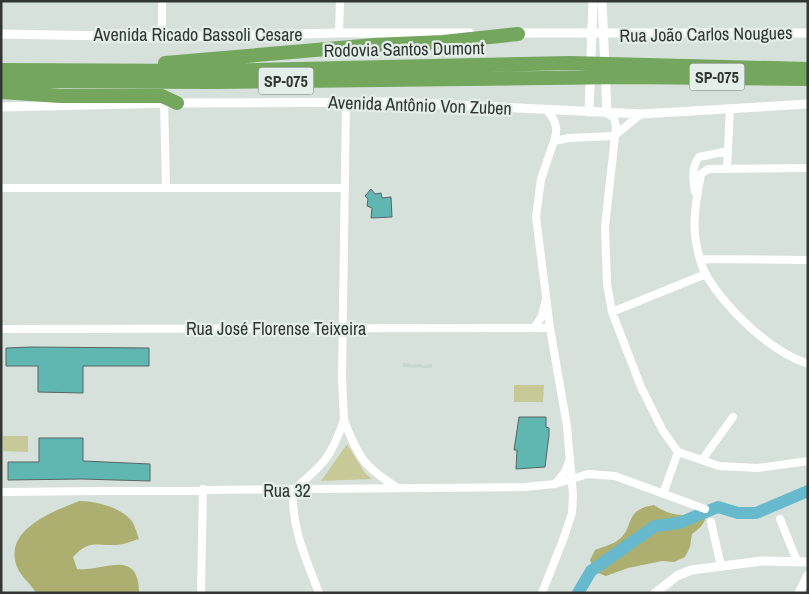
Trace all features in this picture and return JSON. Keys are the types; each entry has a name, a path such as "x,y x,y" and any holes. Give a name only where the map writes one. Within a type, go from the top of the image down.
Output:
{"highway":[{"path":"127,70 144,63 443,42 518,34"},
{"name":"Rodovia Santos Dumont","path":"1,70 808,69"},
{"name":"Rodovia Santos Dumont","path":"1,81 213,82 571,70"},
{"name":"Rodovia Santos Dumont","path":"627,70 808,79"},
{"path":"1,92 60,96 157,95 171,103"}],"street":[{"path":"162,1 162,37"},
{"path":"340,1 340,33"},
{"path":"589,112 593,1"},
{"path":"602,1 607,113 616,123 605,227 607,284 612,312 640,387 662,430 678,452 719,466 758,468 808,461"},
{"name":"Avenida Ricado Bassoli Cesare","path":"1,34 162,37 340,33 604,35"},
{"name":"Rua João Carlos Nougues","path":"604,35 808,33"},
{"path":"346,102 345,328 342,378 344,420 358,455 368,467 398,489"},
{"name":"Avenida Antônio Von Zuben","path":"1,107 171,103 395,102 641,114 808,104"},
{"path":"166,187 171,103"},
{"path":"542,593 572,513 573,479 550,328 536,217 541,179 557,133 556,126 548,110"},
{"path":"727,168 730,110"},
{"path":"554,141 569,138 614,136 641,114"},
{"path":"696,202 693,174 695,163 699,157 728,151"},
{"path":"808,168 708,168 701,174 694,226 700,259 706,274 739,316 758,335 776,349 808,364"},
{"path":"1,188 345,188"},
{"path":"700,259 808,260"},
{"path":"612,312 706,274"},
{"path":"534,328 542,316 546,299"},
{"name":"Rua José Florense Teixeira","path":"1,329 550,328"},
{"path":"702,460 733,417"},
{"path":"319,593 295,529 292,510 293,490 324,464 332,453 344,420"},
{"path":"663,494 678,452"},
{"path":"555,484 565,472 571,457"},
{"name":"Rua 32","path":"1,492 524,488 555,484 588,474 615,476 705,509"},
{"path":"201,593 203,489"},
{"path":"780,519 796,561"},
{"path":"710,522 720,566"},
{"path":"655,593 668,582 685,572 762,561 808,562"},
{"path":"799,593 808,575"}],"shaded area":[{"path":"403,363 412,364 413,367 413,364 422,364 422,366 432,364 432,368 403,367"}],"green space":[{"path":"514,385 544,385 543,402 514,402"},
{"path":"3,436 28,436 28,452 3,451"},
{"path":"347,444 365,473 372,479 321,481"},
{"path":"79,501 92,502 114,508 126,515 135,527 139,539 119,545 93,545 84,548 73,557 77,569 117,565 126,566 133,570 137,579 139,593 36,593 21,574 16,565 15,548 19,538 26,529 47,515"},
{"path":"654,505 667,512 679,515 706,512 704,522 692,534 690,547 685,557 674,562 662,561 628,568 606,576 595,572 590,560 595,550 617,541 623,536 633,515 637,511"}],"building":[{"path":"371,189 375,194 381,193 382,198 391,197 392,217 371,218 372,208 367,206 368,199 365,196"},
{"path":"6,348 149,348 149,366 83,366 83,393 38,392 38,366 6,366"},
{"path":"519,417 546,417 546,427 549,428 549,435 545,467 516,469 517,450 514,450"},
{"path":"39,438 83,438 83,461 150,464 150,481 82,479 8,480 8,462 39,462"}],"waterway":[{"path":"578,593 591,571 655,526 679,523 718,507 738,513 756,513 808,491"}]}
